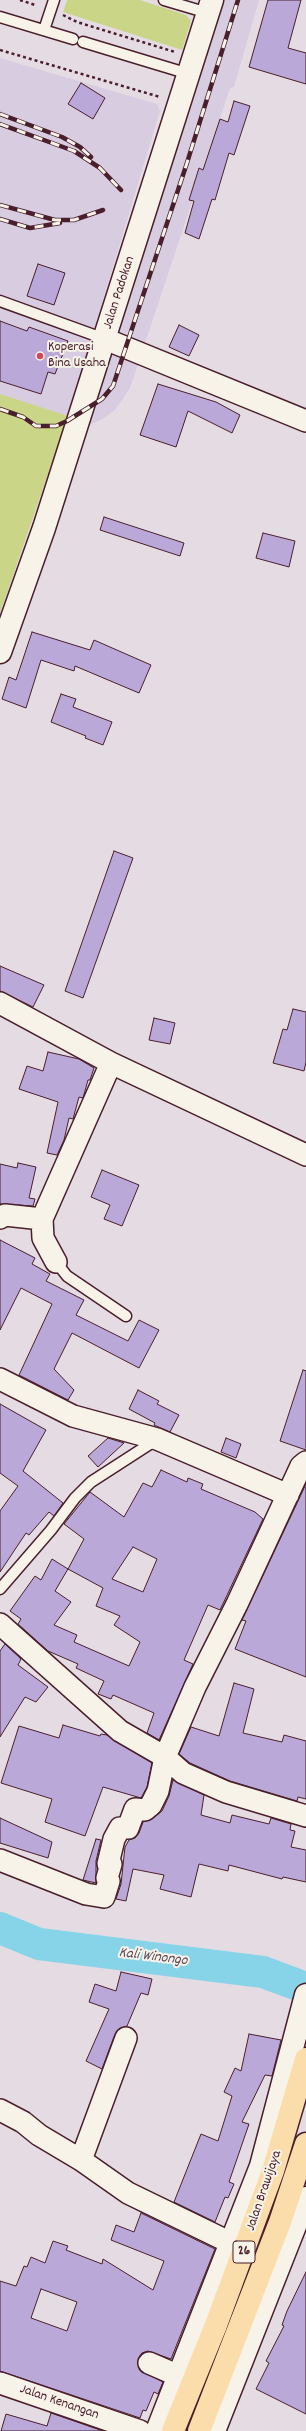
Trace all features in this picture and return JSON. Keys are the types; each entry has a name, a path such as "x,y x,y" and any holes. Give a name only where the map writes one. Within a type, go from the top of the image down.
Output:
{"highway":[{"name":"Jalan Brawijaya","path":"173,2431 216,2326 300,2063"},
{"name":"Jalan Brawijaya","path":"200,2431 280,2222 306,2144"}],"street":[{"name":"Jalan Padokan","path":"0,652 44,528 210,7"},
{"path":"105,339 306,421"},
{"path":"0,1003 111,1063 306,1155"},
{"path":"56,1262 43,1238 42,1219 111,1063"},
{"path":"0,1218 5,1215 42,1219"},
{"path":"0,1379 73,1416 157,1439 288,1495"},
{"path":"0,1860 86,1894 104,1897 109,1881 107,1878 111,1864 108,1864 114,1839 120,1828 128,1828 135,1809 145,1810 151,1805 158,1791 165,1757 195,1687 301,1466 306,1462"},
{"path":"0,1624 120,1731 165,1757 183,1773 226,1792 306,1816"},
{"path":"300,2063 306,1995"},
{"path":"81,2160 126,2038"},
{"path":"0,2110 24,2122 40,2135 81,2160 128,2193 231,2243"},
{"path":"157,2431 231,2243 267,2169"},
{"path":"214,2431 306,2198"},
{"path":"149,2363 179,2376"},
{"name":"Jalan Kenangan","path":"0,2383 140,2431"}],"lane":[{"path":"44,30 54,0"},
{"path":"164,0 210,7"},
{"path":"0,17 73,39"},
{"path":"84,42 189,74"},
{"path":"0,301 105,339"},
{"path":"56,1262 67,1276 126,1316"},
{"path":"0,1589 91,1482 157,1439"}],"path":[{"path":"20,0 35,5"},
{"path":"62,15 81,24 90,24 178,52"},
{"path":"0,50 163,98"}],"shaded area":[{"path":"223,0 259,0 234,87 230,88 130,388 115,410 101,420 87,426"},
{"path":"0,58 157,104 160,111 68,416 0,613"}],"green space":[{"path":"67,0 140,0 186,15 191,21 182,50 63,12"},
{"path":"0,394 68,416 0,613"}],"building":[{"path":"268,0 301,0 288,48 306,53 306,84 249,67"},
{"path":"81,83 105,98 93,119 68,104"},
{"path":"234,101 250,106 234,155 229,153 215,200 212,199 199,239 185,233 194,201 189,200 199,168 203,170 220,119 228,122"},
{"path":"38,264 65,273 54,305 27,296"},
{"name":"Koperasi Bina Usaha","path":"0,321 27,331 29,327 68,341 55,374 48,372 41,394 0,381"},
{"path":"179,325 199,335 189,356 169,347"},
{"path":"158,384 216,402 240,415 232,433 188,411 176,447 140,435"},
{"path":"104,517 184,543 180,556 100,530"},
{"path":"263,533 295,541 289,567 256,558"},
{"path":"32,632 90,650 94,640 151,665 139,693 75,666 74,671 41,660 26,708 2,699 9,677 16,680"},
{"path":"61,694 76,699 73,707 112,722 103,745 85,738 86,736 51,722"},
{"path":"114,851 133,858 83,998 65,991"},
{"path":"0,966 44,985 33,1007 0,991"},
{"path":"293,1009 306,1012 306,1062 304,1071 273,1063 283,1029 287,1030"},
{"path":"154,1018 175,1023 170,1044 149,1040"},
{"path":"48,1052 79,1059 94,1068 90,1080 88,1080 83,1098 79,1097 73,1119 69,1118 64,1140 57,1155 47,1153 58,1102 19,1089 27,1066 43,1071"},
{"path":"18,1163 36,1167 29,1198 35,1199 33,1206 0,1204 0,1164 17,1168"},
{"path":"102,1170 139,1185 122,1226 104,1219 110,1205 91,1197"},
{"path":"0,1240 35,1258 32,1264 50,1274 46,1281 84,1300 76,1315 128,1341 139,1320 159,1330 139,1368 72,1333 54,1369 74,1390 68,1400 19,1375 52,1304 21,1288 0,1330"},
{"path":"303,1370 306,1371 306,1450 280,1441"},
{"path":"138,1390 159,1401 157,1404 179,1415 170,1432 154,1425 155,1423 129,1409"},
{"path":"0,1404 46,1430 23,1471 63,1503 54,1516 49,1512 29,1535 26,1533 0,1572 0,1511 18,1486 0,1473"},
{"path":"108,1438 124,1443 98,1467 88,1456"},
{"path":"226,1438 241,1444 236,1458 221,1452"},
{"path":"161,1470 187,1482 188,1478 203,1484 201,1489 255,1512 263,1519 220,1610 208,1605 184,1660 193,1664 159,1740 147,1733 154,1713 113,1695 111,1699 98,1694 104,1681 76,1668 78,1664 48,1651 18,1624 21,1619 10,1611 35,1576 41,1580 52,1559 68,1569 84,1539 64,1524 90,1492 124,1517 143,1483 152,1487","holes":["133,1547 157,1559 143,1592 112,1579","68,1569 103,1588 96,1606 120,1616 114,1625 140,1642 129,1666 74,1642 77,1635 54,1625 71,1602 55,1591"]},
{"path":"306,1484 306,1677 235,1649 246,1621 242,1620"},
{"path":"5,1644 21,1659 18,1665 48,1687 36,1702 25,1697 0,1737 0,1651"},
{"path":"234,1683 254,1689 243,1733 282,1742 284,1735 306,1741 306,1799 298,1797 297,1801 230,1781 190,1763 179,1754 191,1727 219,1736"},
{"path":"63,1725 100,1736 101,1734 107,1735 152,1763 147,1787 141,1798 103,1787 85,1836 45,1822 52,1799 1,1783 19,1726 59,1738"},
{"path":"173,1780 204,1795 201,1815 230,1823 232,1815 269,1824 271,1818 291,1824 290,1830 295,1831 291,1847 306,1850 306,1882 283,1877 282,1879 229,1865 228,1871 199,1864 191,1897 160,1889 164,1875 133,1869 126,1901 116,1899 121,1884 125,1847 129,1840 135,1838 139,1833 143,1822 152,1819 162,1811 169,1796"},
{"path":"0,1818 52,1842 48,1858 0,1843"},
{"path":"96,1839 101,1840 96,1861 96,1883 83,1880"},
{"path":"121,1972 152,1979 148,1995 141,1993 127,2026 119,2029 115,2034 102,2069 86,2061 109,2009 89,2002 95,1984 116,1991"},
{"path":"249,2034 281,2040 272,2076 265,2075 242,2122 249,2124 229,2182 234,2184 228,2198 225,2197 215,2222 174,2202 201,2134 218,2141 232,2096 224,2092 235,2068 241,2071"},
{"path":"141,2213 215,2249 171,2359 148,2351 142,2353 138,2359 140,2370 163,2382 158,2394 154,2392 146,2411 143,2410 140,2418 0,2371 0,2281 16,2286 24,2266 27,2267 31,2257 45,2263 53,2241 68,2246 66,2250 102,2264 103,2259 153,2290 164,2261 111,2240 116,2225 134,2232","holes":["41,2289 77,2302 67,2331 31,2318"]},
{"path":"306,2272 306,2414 256,2389 269,2363 266,2361 284,2326 282,2325 287,2311"},
{"path":"51,2413 103,2431 1,2431 6,2414 47,2426"}],"waterway":[{"name":"Kali Winongo","path":"0,1928 39,1944 263,1972 306,1988"}],"railway":[{"path":"0,409 23,417 36,426 56,426 67,421 102,399 113,386 186,166 238,0"},
{"path":"0,114 62,137 80,147 91,157"},
{"path":"0,124 74,151 100,168 121,190"},
{"path":"0,205 55,220 74,220 103,210"},
{"path":"0,219 30,228 60,223"}],"place":[{"name":"Koperasi Bina Usaha","path":"40,356"}]}
